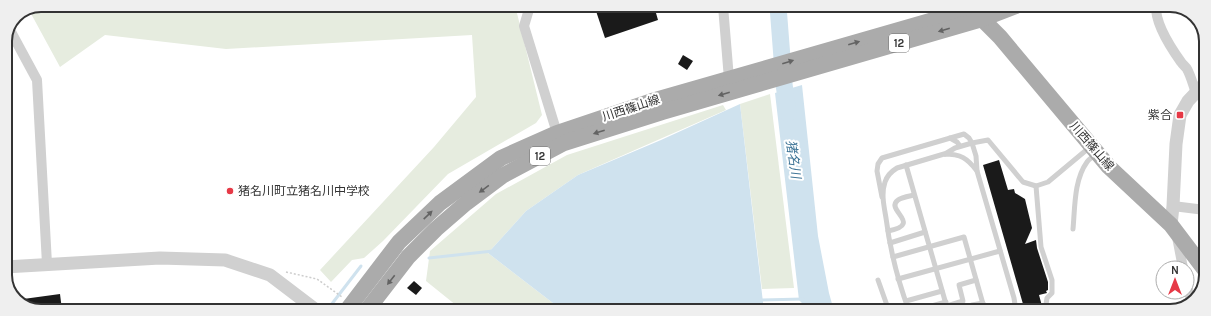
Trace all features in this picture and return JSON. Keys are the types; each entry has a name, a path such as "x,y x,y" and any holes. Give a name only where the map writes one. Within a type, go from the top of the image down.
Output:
{"main road":[{"name":"川西篠山線","path":"372,304 408,257 466,202 502,176 564,143 662,112 761,77 972,12"},
{"name":"川西篠山線","path":"980,12 1109,167 1173,229 1199,262"},
{"name":"川西篠山線","path":"344,303 399,242 440,203 501,158 557,133 652,100 729,79 761,77"}],"street":[{"path":"528,12 524,26 557,133"},
{"path":"723,12 729,79"},
{"path":"1156,12 1159,24 1170,44 1182,64 1187,68 1196,93"},
{"path":"13,36 37,80 47,264"},
{"path":"1181,260 1173,229 1176,144 1180,116 1188,100 1199,90"},
{"path":"1173,206 1199,209"},
{"path":"12,266 160,258 226,260 270,275 308,304"}],"lane":[{"path":"907,304 898,279 890,243 883,199 880,191 877,171 878,164 882,158 964,134 972,143 976,156 977,171 1014,304"},
{"path":"950,138 957,142 960,146"},
{"path":"883,199 885,181 892,171 972,143 988,140 1023,182 1036,186 1048,182 1095,149"},
{"path":"1073,229 1076,192 1082,171 1095,149"},
{"path":"944,154 958,155 965,158 977,171"},
{"path":"906,165 946,304"},
{"path":"1036,186 1041,247 1052,280 1052,293 1047,298 1046,304"},
{"path":"888,232 902,227 904,222 903,218 895,208 898,200 914,195"},
{"path":"890,243 925,232"},
{"path":"893,257 964,237 983,303 979,304"},
{"path":"898,279 1000,251"},
{"path":"878,280 887,304"},
{"path":"953,304 963,301 959,285 976,280"},
{"path":"906,301 942,291"}],"path":[{"path":"317,279 344,303"}],"shaded area":[{"path":"41,12 517,12 542,115 536,123 448,174 383,241 364,258 352,260 331,282 320,270 434,147 476,97 472,35 226,49 105,35 60,67 31,14"},
{"path":"770,94 794,288 762,289 740,104"},
{"path":"723,105 726,110 578,175 526,211 488,253 554,304 455,304 426,281 430,251 496,194 567,155"}],"water":[{"path":"802,85 818,236 832,304 803,304 799,300 775,93"},
{"path":"740,104 763,304 554,304 488,253 526,211 578,175 661,140"}],"building":[{"path":"596,12 656,12 658,20 605,38"},
{"path":"683,55 693,61 687,70 678,64"},
{"path":"999,160 1008,190 1014,189 1015,193 1025,199 1032,228 1025,244 1036,240 1037,248 1048,282 1047,293 1039,295 1041,304 1023,304 983,165"},
{"path":"414,281 422,288 416,295 407,288"},
{"path":"60,294 61,304 41,304 30,302 25,299"}],"waterway":[{"name":"猪名川","path":"778,12 784,84 788,113"},
{"path":"429,258 493,251"},
{"path":"332,304 361,266"},
{"path":"761,300 803,299"}],"place":[{"name":"紫合","path":"1180,115"},
{"name":"猪名川町立猪名川中学校","path":"230,191"}]}
